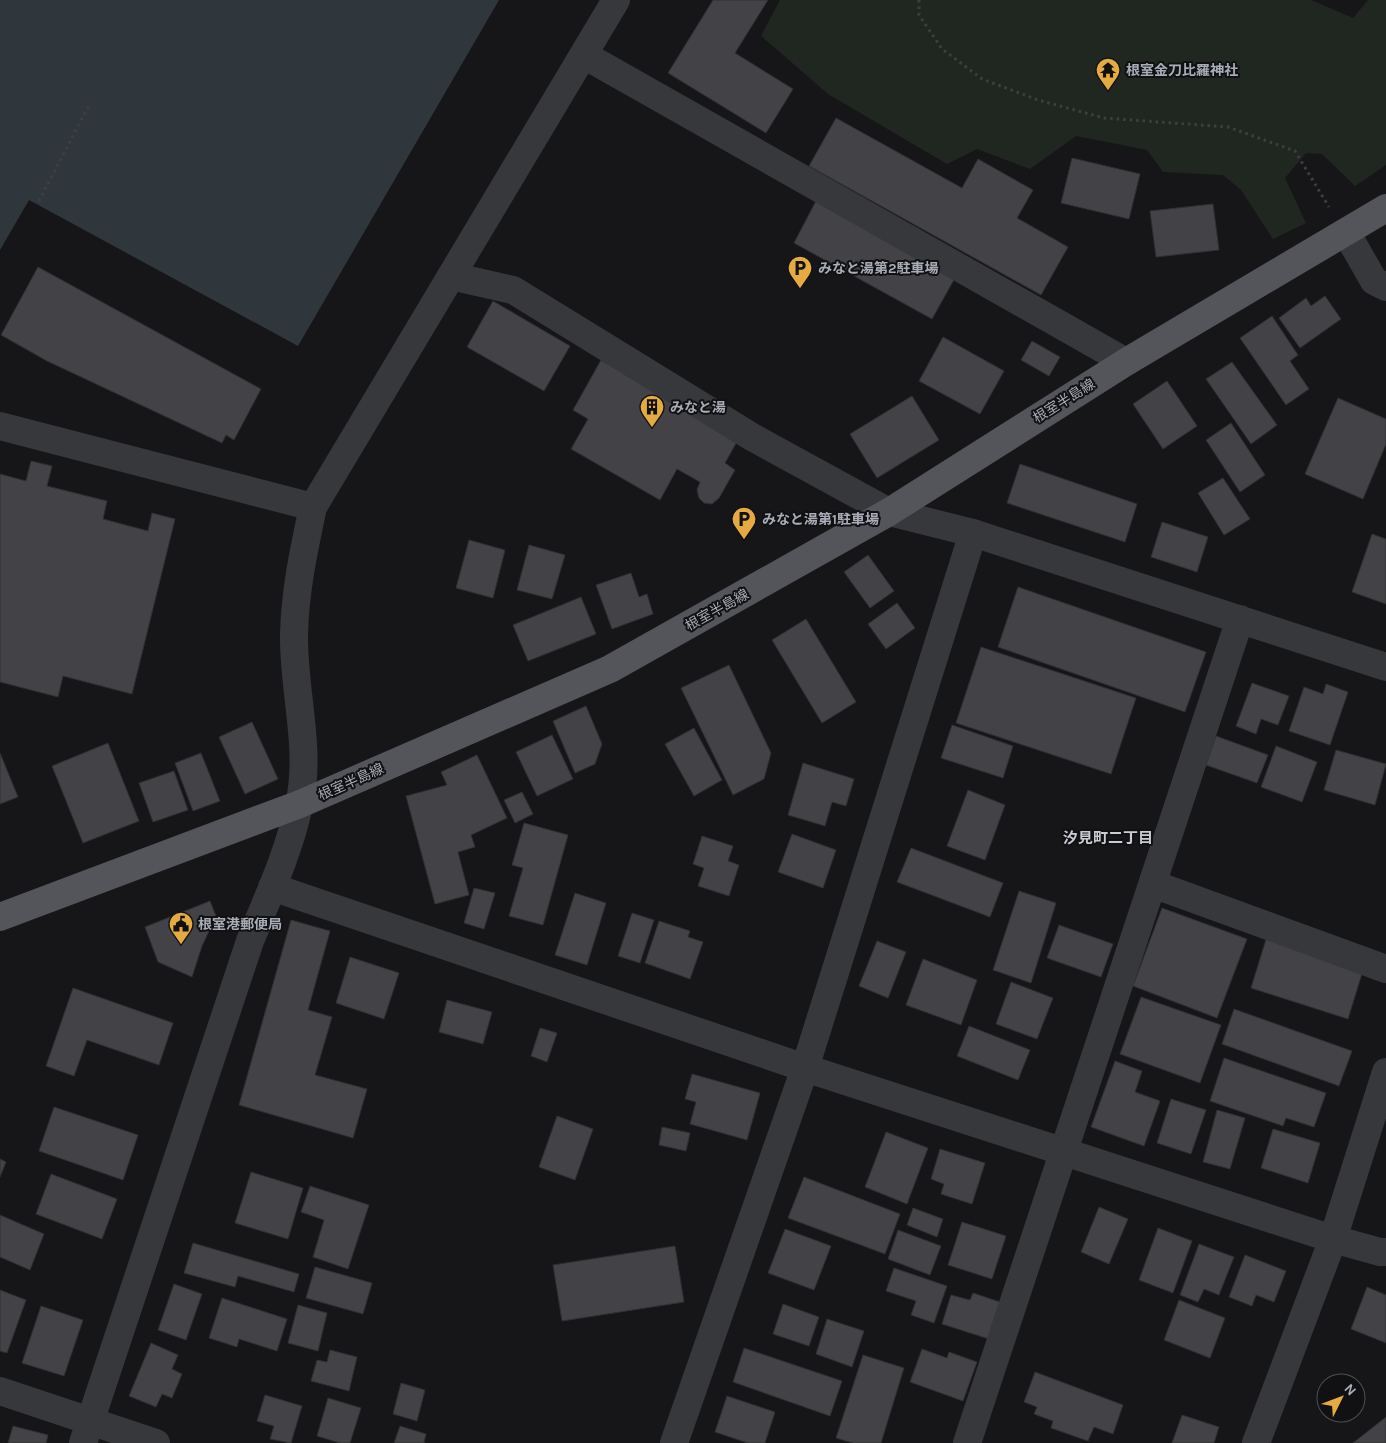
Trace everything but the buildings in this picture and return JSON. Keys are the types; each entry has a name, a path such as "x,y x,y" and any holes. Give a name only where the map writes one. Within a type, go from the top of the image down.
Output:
{"main road":[{"name":"根室半島線","path":"0,917 300,804 610,669 889,512 1126,362 1386,208"}],"street":[{"path":"86,1432 250,941 272,887 300,804 303,755 294,636 297,587 313,507 616,0"},
{"path":"584,55 1126,362"},
{"path":"1346,232 1374,282 1386,287"},
{"path":"451,276 513,290 752,437 889,512 973,533 1386,667"},
{"path":"0,426 313,507"},
{"path":"674,1443 805,1068 973,533"},
{"path":"967,1443 1062,1151 1153,884 1240,619"},
{"path":"1153,884 1386,969"},
{"path":"272,887 805,1068 1333,1239 1386,1252"},
{"path":"1256,1443 1333,1239 1386,1072"},
{"path":"0,1391 86,1432 156,1443"}],"path":[{"path":"919,0 919,15 942,49 982,79 1038,100 1104,118 1228,127 1295,151 1346,232"},
{"path":"39,201 90,103"}],"shaded area":[{"path":"0,0 499,0 298,346 29,200 0,250"},
{"name":"根室金刀比羅神社","path":"780,0 1311,0 1353,18 1368,0 1386,0 1386,165 1355,186 1322,154 1306,153 1285,178 1306,223 1273,239 1241,190 1223,175 1163,172 1147,150 1076,136 1030,169 977,149 947,164 828,94 761,36"}],"place":[{"name":"根室金刀比羅神社","path":"1108,91"},
{"name":"みなと湯第2駐車場","path":"800,289"},
{"name":"みなと湯","path":"652,428"},
{"name":"みなと湯第1駐車場","path":"744,540"},
{"name":"根室港郵便局","path":"181,945"}],"district":[{"name":"汐見町二丁目","path":"1108,838"}]}
